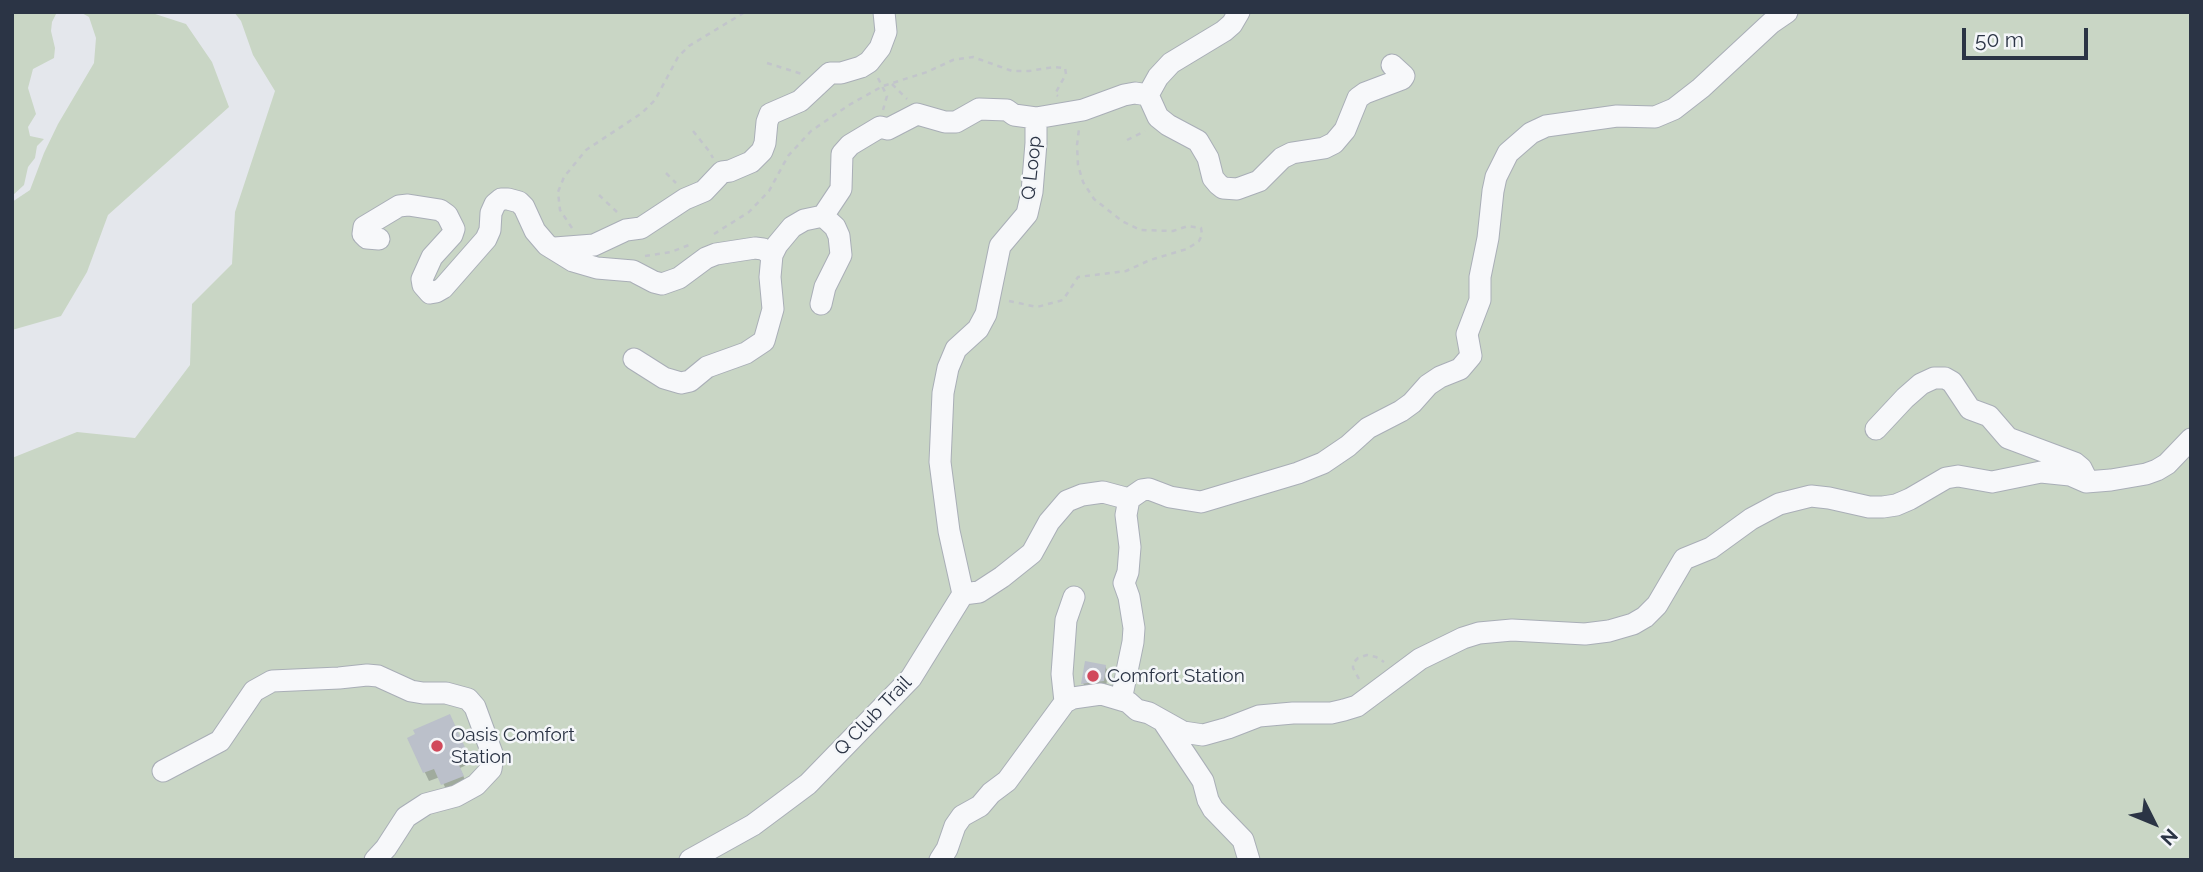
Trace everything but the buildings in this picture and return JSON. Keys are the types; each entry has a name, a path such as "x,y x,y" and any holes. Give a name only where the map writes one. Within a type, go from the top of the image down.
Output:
{"lane":[{"path":"555,248 594,245 626,230 642,228 685,199 704,191 722,172 751,162 762,151 770,114 800,101 830,73 841,73 869,62 880,48 886,32 884,12"},
{"path":"1148,94 1171,63 1224,32 1239,12"},
{"path":"1121,700 1133,635 1133,613 1124,583 1128,572 1130,547 1126,515 1129,499 1142,490 1149,489 1170,497 1201,502 1298,473 1323,463 1368,428 1412,403 1440,377 1460,369 1471,356 1467,334 1480,300 1480,277 1496,177 1508,153 1531,133 1546,126 1616,116 1655,117 1674,109 1787,12"},
{"path":"1148,94 1158,117 1198,142 1208,158 1213,178 1218,184 1223,188 1237,189 1259,181 1282,158 1292,153 1324,148 1334,143 1345,130 1358,98 1364,93 1402,79 1404,76 1392,65"},
{"path":"1036,118 1083,110 1125,95 1148,94"},
{"name":"Q Loop","path":"823,216 841,189 842,154 850,145 880,127 888,129 917,114 945,122 956,122 979,109 1007,110 1014,115 1036,118 1032,192 1027,214 1000,246 986,314 978,329 956,349 948,368 943,393 940,462 948,531 963,594"},
{"path":"379,239 367,238 363,234 364,227 399,206 440,210 447,215 454,229 452,236 432,257 422,279 423,285 430,293 443,288 486,239 490,230 491,212 501,199 519,202 547,245 573,261 597,268 633,271 662,284 679,278 716,254 755,248 764,249 772,255"},
{"path":"634,359 664,378 681,383 690,381 707,367 746,353 764,341 773,309 770,277 772,255 792,227 804,220 823,216 835,227 841,255 825,287 821,304"},
{"path":"940,860 962,816 980,806 1007,781 1065,702 1073,698 1101,694 1128,702 1137,710 1149,713 1182,732 1203,735 1259,716 1331,713 1357,706 1420,659 1463,638 1494,631 1585,634 1624,627 1645,617 1657,604 1684,559 1711,548 1768,509 1796,499 1811,496 1883,508 1910,499 1946,478 1971,477 1992,482 2041,472 2070,475 2086,481 2081,468 2075,463 2008,438 1989,416 1970,409 1952,382 1944,377 1922,384 1876,429"},
{"path":"2070,475 2086,482 2146,474 2167,464 2189,434"},
{"path":"963,594 979,592 1003,577 1032,553 1049,522 1067,501 1082,495 1103,492 1129,499"},
{"name":"Q Club Trail","path":"690,860 753,825 808,784 911,678 963,594"},
{"path":"1065,702 1062,674 1066,620 1074,597"},
{"path":"163,771 220,741 254,691 272,681 367,674 411,691 446,693 468,699 475,707 493,756 491,769 476,785 466,791 426,804 407,817 375,860"},
{"path":"1165,723 1203,780 1213,809 1243,840 1249,860"}],"path":[{"path":"594,245 569,225 560,210 558,192 564,177 586,150 642,113 655,100 677,57 689,46 745,12"},
{"path":"707,239 749,212 769,191 788,156 811,131 883,86 927,72 953,60 973,57 1012,71 1065,68 1066,74 1055,94 1061,98"},
{"path":"869,62 887,96 880,127"},
{"path":"767,63 821,80"},
{"path":"986,314 1001,300 1037,307 1063,300 1078,277 1126,271 1150,260 1187,249 1199,241 1202,235 1201,228 1188,226 1173,231 1140,230 1122,221 1094,199 1083,182 1078,165 1077,145 1083,110"},
{"path":"693,131 722,172"},
{"path":"599,195 621,216 626,230"},
{"path":"636,255 671,252 695,243"}],"green space":[{"path":"12,12 57,12 51,31 54,58 33,69 28,88 36,114 28,127 30,136 44,139 37,146 24,185 12,196"},
{"path":"80,12 149,12 186,24 212,62 229,107 108,215 87,272 61,316 12,330 12,202 30,190 58,124 94,63 96,38 89,17"},
{"path":"234,12 2191,12 2191,860 12,860 12,458 77,432 135,438 190,365 192,304 232,264 235,212 275,91 253,55 241,21"}],"place":[{"name":"Comfort Station","path":"1093,676"},
{"name":"Oasis Comfort Station","path":"437,746"}]}
